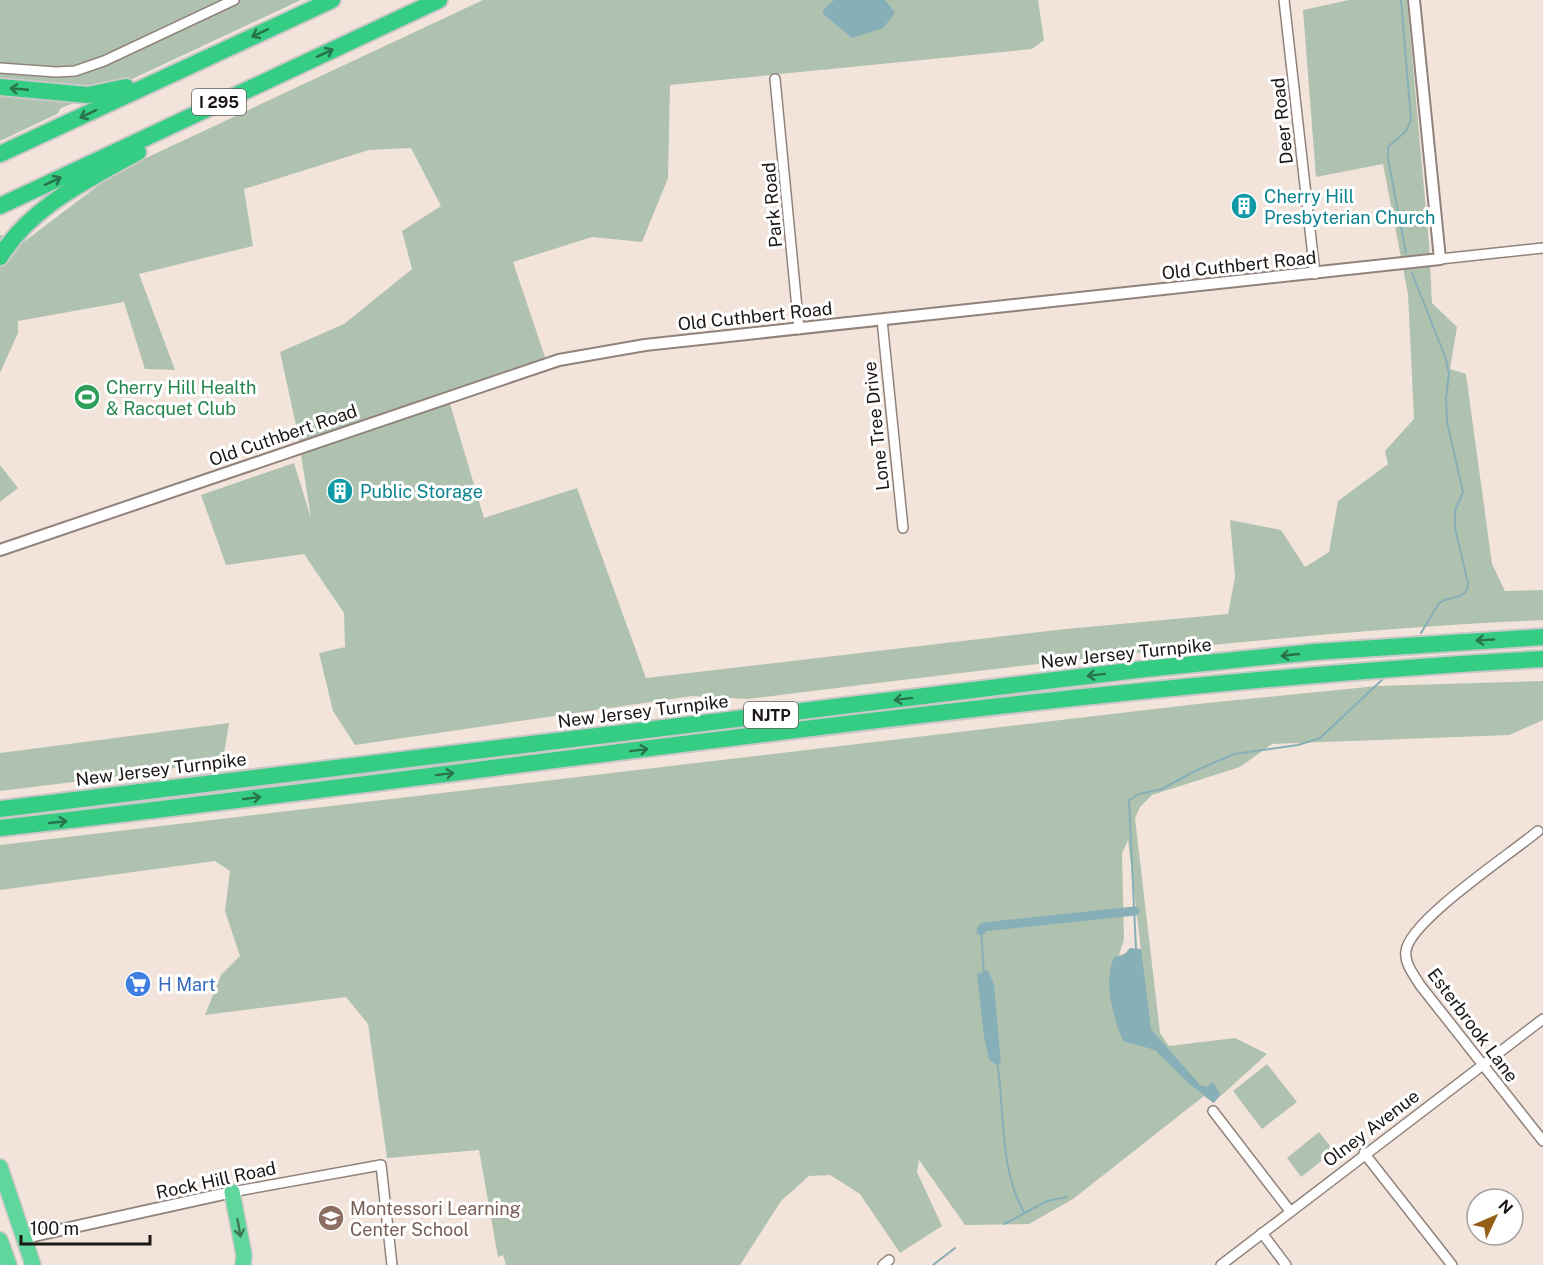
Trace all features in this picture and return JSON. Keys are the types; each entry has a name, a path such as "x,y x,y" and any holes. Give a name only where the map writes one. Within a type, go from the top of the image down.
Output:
{"highway":[{"name":"I 295","path":"0,154 332,0"},
{"name":"I 295","path":"0,206 439,0"},
{"path":"0,87 88,95 108,92 217,53"},
{"path":"0,257 16,234 55,201 154,143 285,72"},
{"name":"New Jersey Turnpike","path":"0,809 1145,669 1314,652 1543,637"},
{"name":"NJTP","path":"0,828 1129,692 1385,668 1543,659"},
{"path":"0,1167 33,1265"},
{"path":"232,1192 244,1255 243,1265"},
{"path":"0,1240 9,1265"}],"street":[{"path":"0,68 75,71 104,61 234,0"},
{"name":"Deer Road","path":"1284,0 1315,274"},
{"path":"1414,0 1440,259"},
{"name":"Park Road","path":"775,79 799,328"},
{"name":"Old Cuthbert Road","path":"0,550 559,360 645,345 1543,248"},
{"name":"Lone Tree Drive","path":"882,320 903,528"},
{"name":"Esterbrook Lane","path":"1538,831 1422,923 1411,938 1406,954 1407,962 1420,985 1543,1141"},
{"name":"Olney Avenue","path":"1221,1265 1364,1153 1543,1019"},
{"path":"1214,1111 1290,1211"},
{"path":"1364,1153 1452,1265"},
{"name":"Rock Hill Road","path":"24,1238 232,1192 381,1165 392,1265"},
{"path":"1262,1233 1286,1265"}],"green space":[{"path":"0,0 301,0 113,88 61,108 57,114 0,141"},
{"path":"483,0 1038,0 1044,40 1032,49 670,85 668,178 642,242 592,237 513,262 547,363 448,397 484,518 577,488 646,678 1066,629 1228,614 1235,577 1230,520 1281,530 1305,567 1329,552 1338,501 1388,464 1385,451 1414,419 1408,294 1383,164 1316,177 1303,10 1349,0 1407,0 1429,244 1432,303 1457,327 1450,369 1466,374 1492,564 1505,591 1543,590 1543,620 1244,642 1045,663 748,699 692,696 355,745 333,711 319,653 345,647 344,613 304,554 226,565 201,495 294,463 311,518 297,430 280,352 344,324 412,269 402,231 441,206 411,148 369,150 244,189 253,246 139,274 175,370 145,369 124,302 18,321 18,333 0,373 0,235 25,241 116,172"},
{"path":"0,465 18,488 0,502"},
{"path":"1543,681 1543,720 1509,735 1272,744 1240,767 1152,795 1140,807 1135,818 1160,1033 1169,1046 1235,1038 1267,1054 1213,1103 1204,1096 1073,1199 1029,1224 965,1225 919,1160 917,1172 942,1226 900,1253 860,1194 830,1175 809,1176 781,1201 740,1265 506,1265 503,1255 498,1257 479,1150 387,1158 368,1024 346,997 205,1015 221,975 240,956 225,911 230,871 215,861 0,890 0,845 1197,704 1377,686","holes":["1128,840 1141,950 1119,955 1124,939 1122,854"]},
{"path":"229,723 224,754 163,771 0,791 0,753"},
{"path":"1267,1064 1297,1102 1262,1129 1233,1091"},
{"path":"1319,1132 1334,1151 1301,1177 1287,1158"}],"water":[{"path":"834,0 885,0 895,13 883,28 852,38 823,14 823,10"},
{"path":"1130,948 1141,949 1151,1029 1200,1085 1207,1087 1213,1082 1220,1094 1214,1103 1188,1083 1155,1050 1123,1041 1113,1011 1109,977 1114,957 1123,956"},
{"path":"988,970 994,984 1001,1064 997,1065 989,1060 977,974"}],"waterway":[{"path":"1401,0 1411,120 1406,131 1388,147 1388,159 1406,253"},
{"path":"1412,273 1446,359 1449,374 1446,398 1447,422 1463,492 1455,511 1455,528 1468,583 1465,593 1439,603 1421,633"},
{"path":"1136,949 1129,800 1139,794 1162,789 1234,754 1298,745 1320,738 1383,679"},
{"path":"981,931 983,927 1135,911"},
{"path":"981,931 984,973"},
{"path":"997,1062 1010,1177 1024,1212"},
{"path":"1004,1224 1047,1201 1067,1197"},
{"path":"933,1265 955,1248"}],"place":[{"name":"Cherry Hill Presbyterian Church","path":"1244,206"},
{"name":"Cherry Hill Health & Racquet Club","path":"87,397"},
{"name":"Public Storage","path":"340,491"},
{"name":"H Mart","path":"138,984"},
{"name":"Montessori Learning Center School","path":"331,1218"}]}
